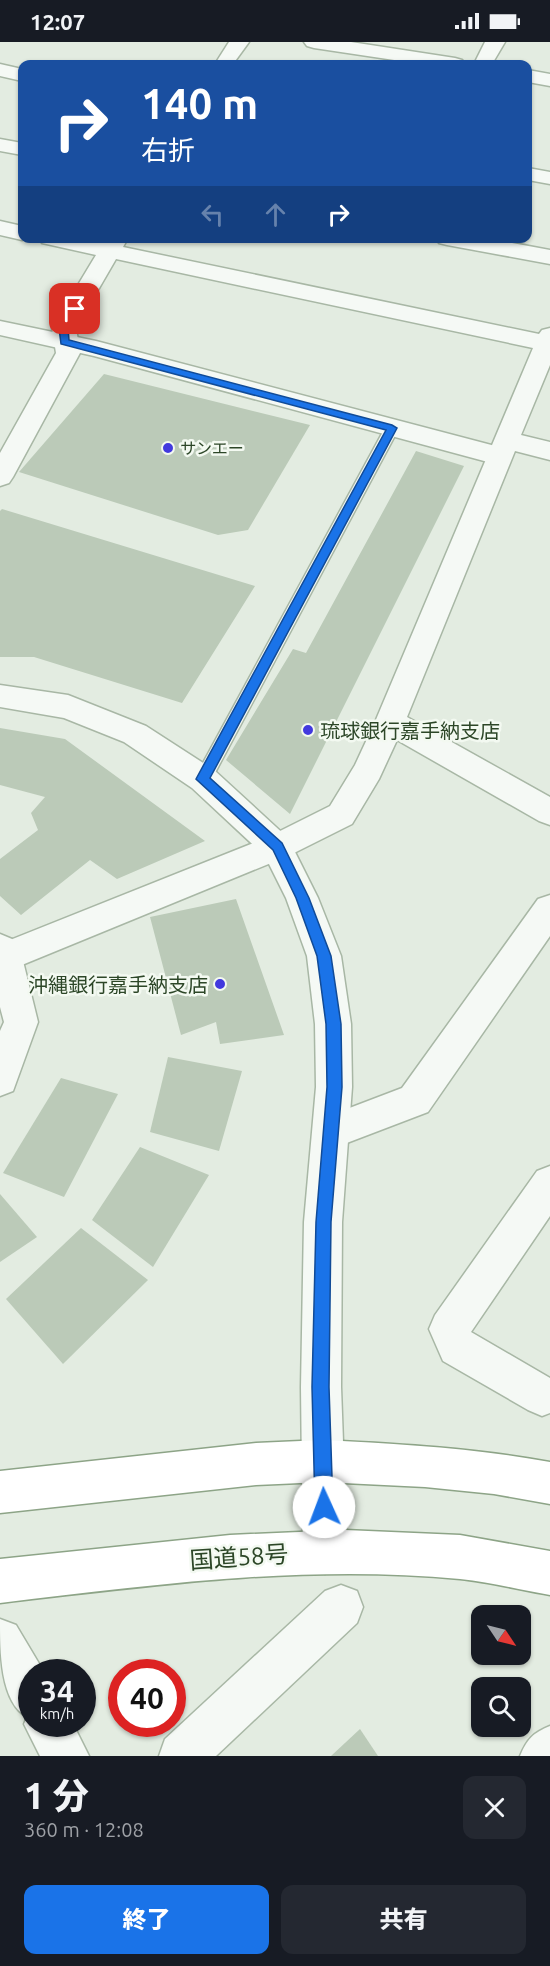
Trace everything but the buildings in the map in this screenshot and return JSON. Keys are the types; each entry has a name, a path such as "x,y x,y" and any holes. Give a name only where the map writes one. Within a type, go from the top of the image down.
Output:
{"highway":[{"path":"0,1492 245,1465 322,1461 425,1466 494,1473 550,1483"},
{"name":"国道58号","path":"0,1581 259,1553 325,1552 462,1557 550,1573"}],"street":[{"path":"227,60 239,42"},
{"path":"314,42 429,60"},
{"path":"485,60 495,42"},
{"path":"0,70 18,74"},
{"path":"532,77 550,80"},
{"path":"0,145 18,148"},
{"path":"532,175 550,178"},
{"path":"0,228 18,232"},
{"path":"0,1079 21,1022 2,953 278,847 341,815 368,771 390,722 548,339 114,245 96,243"},
{"path":"474,243 550,257"},
{"path":"0,477 68,354 63,328 114,245"},
{"path":"0,328 65,342 392,428 502,448 550,451"},
{"path":"0,696 68,706 135,734 203,779 278,847 302,898 324,956 333,1024 334,1087 323,1222 321,1387 325,1552"},
{"path":"390,722 550,812"},
{"path":"331,1132 415,1100 550,909"},
{"path":"542,1396 457,1347 449,1329 550,1184"},
{"path":"182,1756 341,1607"},
{"path":"0,1641 18,1672"},
{"path":"55,1737 66,1756"},
{"path":"543,1756 550,1749"}],"lane":[{"path":"203,779 392,428"}],"place":[{"name":"サンエー","path":"168,448"},
{"name":"琉球銀行嘉手納支店","path":"308,730"},
{"name":"沖縄銀行嘉手納支店","path":"220,984"}],"route":[{"path":"75,309 63,328 65,342 96,348 392,428 203,779 278,847 302,898 324,956 333,1024 334,1087 323,1222 321,1387 324,1507"}]}
